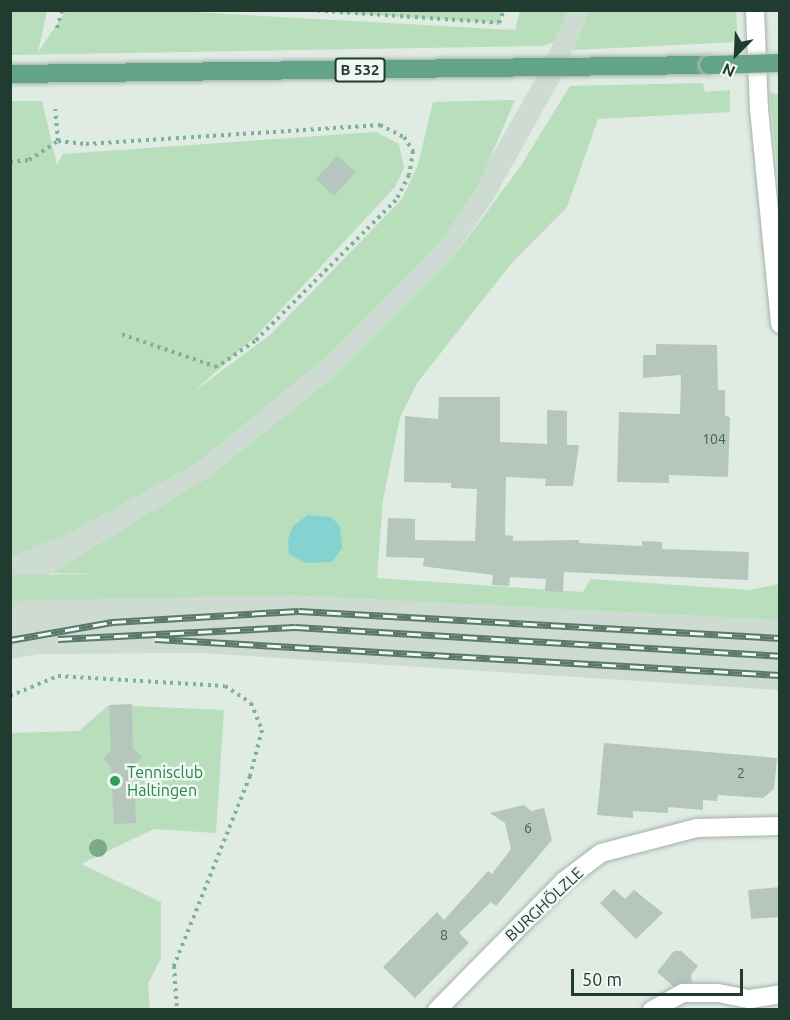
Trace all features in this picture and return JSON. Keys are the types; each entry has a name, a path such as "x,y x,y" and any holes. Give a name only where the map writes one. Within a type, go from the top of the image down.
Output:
{"main road":[{"name":"B 532","path":"10,74 780,63"}],"street":[{"path":"755,10 759,109 780,324"},
{"name":"BURGHÖLZLE","path":"437,1010 564,881 601,853 697,828 780,826"},
{"path":"652,1010 683,993 718,993 750,999 780,994"}],"path":[{"path":"57,28 62,10"},
{"path":"310,10 499,23 504,10"},
{"path":"56,109 58,141"},
{"path":"10,162 29,160 58,141 86,144 380,125 404,136 413,151 409,175 396,200 255,341 217,367 118,333"},
{"path":"10,696 58,676 225,686 251,703 262,730 250,776 174,966 177,1010"}],"shaded area":[{"path":"568,11 589,11 560,80 493,200 452,259 335,376 209,477 85,555 26,587 286,595 779,620 779,690 201,653 40,654 11,659 11,557 70,533 197,463 325,358 445,237 540,71"}],"green space":[{"path":"10,11 47,11 38,52 66,11 175,11 515,30 520,11 568,11 554,42 541,46 11,55"},
{"path":"310,11 504,11 499,23"},
{"path":"589,11 736,11 738,42 573,50"},
{"path":"703,83 705,92 730,90 730,112 598,119 567,207 511,264 417,383 400,417 383,500 377,578 583,592 591,579 749,590 779,584 779,620 286,595 11,601 10,575 101,574 52,573 209,477 335,376 452,259 520,167 570,86"},
{"path":"770,93 779,94 779,189"},
{"path":"515,100 480,181 445,237 325,358 197,463 70,533 11,557 11,101 42,101 57,165 63,154 376,132 399,144 404,168 395,187 257,335 192,393 271,334 402,199 418,165 433,102"},
{"path":"109,705 224,710 216,833 154,829 81,864 161,902 161,958 148,984 150,1009 11,1009 10,733 79,731"}],"water":[{"path":"308,515 331,517 340,526 342,548 332,562 305,563 289,554 288,540 293,526"}],"building":[{"path":"337,156 356,172 334,196 316,179"},
{"path":"656,344 717,345 718,390 725,390 725,416 730,417 728,477 669,475 669,483 617,482 619,412 680,414 681,375 643,378 643,355 656,355"},
{"path":"439,397 500,397 500,442 547,444 547,410 567,411 567,445 579,445 573,486 545,486 546,479 506,477 505,535 513,536 513,541 579,540 579,543 642,546 642,541 662,542 662,549 749,552 748,580 564,572 563,592 545,591 546,579 510,577 509,586 492,585 493,575 423,566 424,558 386,557 388,518 415,519 415,540 475,541 477,489 451,488 451,483 404,482 405,416 438,419"},
{"path":"132,704 133,749 142,757 134,765 136,823 114,824 111,767 103,759 111,750 109,705"},
{"path":"604,743 777,758 774,789 763,798 718,795 717,801 703,800 703,810 668,807 668,813 633,811 633,818 597,815"},
{"path":"524,805 531,811 544,808 552,840 496,906 491,902 459,933 469,943 415,998 383,967 437,912 444,920 488,871 492,874 511,849 505,823 490,813"},
{"path":"780,887 780,917 751,919 748,890"},
{"path":"614,889 625,899 634,890 663,913 636,939 600,903"},
{"path":"674,951 681,951 698,966 691,975 692,982 673,986 657,972"}],"railway":[{"path":"10,640 112,622 299,611 780,638"},
{"path":"58,639 295,627 780,656"},
{"path":"155,639 780,675"}],"place":[{"name":"Tennisclub Haltingen","path":"115,781"}]}
